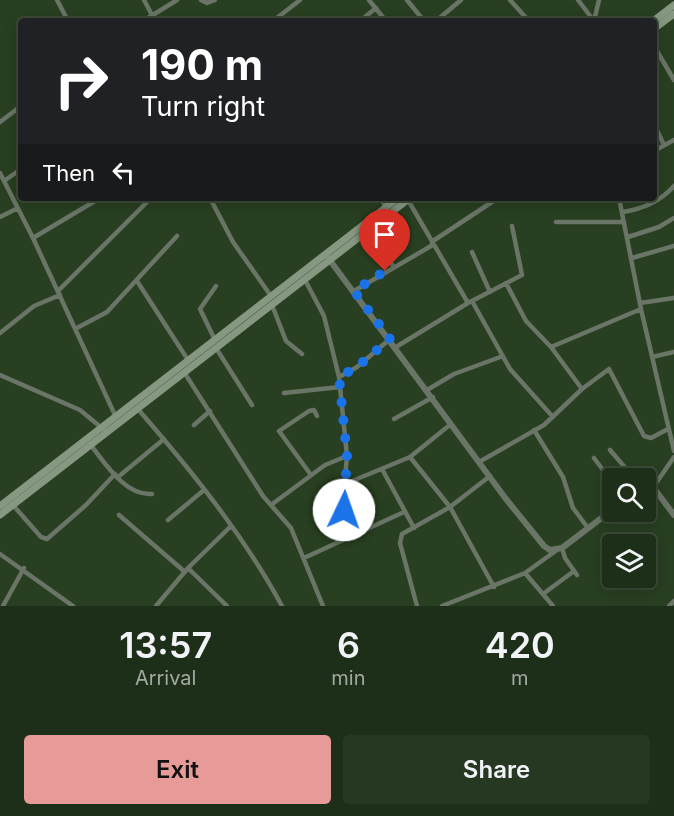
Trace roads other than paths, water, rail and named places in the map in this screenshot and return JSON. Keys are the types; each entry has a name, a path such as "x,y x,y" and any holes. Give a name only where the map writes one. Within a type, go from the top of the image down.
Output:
{"main road":[{"path":"657,18 674,5"},
{"path":"657,27 674,14"},
{"path":"0,515 90,444 115,415 188,360 215,344 305,280 328,257 394,201"},
{"path":"0,506 184,372 271,296 369,230 406,201"}],"street":[{"path":"57,0 66,18"},
{"path":"144,0 152,15"},
{"path":"148,18 177,0"},
{"path":"201,0 207,3 215,0"},
{"path":"277,18 300,0"},
{"path":"369,0 384,18"},
{"path":"407,0 422,18"},
{"path":"439,18 461,0"},
{"path":"510,0 526,18"},
{"path":"578,0 592,18"},
{"path":"595,18 599,0"},
{"path":"364,18 376,8"},
{"path":"657,51 674,80"},
{"path":"0,122 18,108"},
{"path":"657,130 664,145"},
{"path":"657,149 674,140"},
{"path":"4,181 18,171"},
{"path":"0,173 33,238 115,415"},
{"path":"657,200 674,186"},
{"path":"33,238 95,201"},
{"path":"0,333 34,306 59,293 148,201"},
{"path":"212,201 233,242 271,296"},
{"path":"382,201 386,208"},
{"path":"410,201 519,381 553,417"},
{"path":"354,291 427,248 433,241 493,201"},
{"path":"620,201 640,306 674,451"},
{"path":"622,213 644,208 656,201"},
{"path":"0,217 18,208"},
{"path":"628,237 658,227 674,218"},
{"path":"556,222 624,222"},
{"path":"396,347 523,272 512,226"},
{"path":"369,230 393,266"},
{"path":"75,329 101,317 177,236"},
{"path":"632,258 674,246"},
{"path":"472,252 490,292"},
{"path":"328,257 544,546 560,549"},
{"path":"305,280 324,316 339,377 347,456 343,499 348,540"},
{"path":"137,281 188,360"},
{"path":"506,284 526,321 551,347 582,389"},
{"path":"216,286 200,309 215,344 252,405"},
{"path":"551,347 640,306 674,298"},
{"path":"272,305 286,341 302,354"},
{"path":"339,377 357,367 390,339"},
{"path":"652,357 674,352"},
{"path":"427,390 460,371 503,356"},
{"path":"479,462 553,417 582,389 610,369 644,436 651,438 668,429"},
{"path":"184,372 271,505 291,528 323,606"},
{"path":"0,375 80,410 103,429"},
{"path":"284,393 340,387"},
{"path":"394,419 433,398"},
{"path":"137,408 204,490 263,572 282,606"},
{"path":"311,475 279,431 309,411 314,410 317,416"},
{"path":"194,425 210,411"},
{"path":"345,484 410,457 451,424"},
{"path":"534,430 563,477 573,507 588,528"},
{"path":"12,504 41,537 46,539 117,476 164,439"},
{"path":"90,444 117,476 139,494 152,494"},
{"path":"610,450 625,468"},
{"path":"271,505 325,465 347,456"},
{"path":"410,457 450,507 494,587"},
{"path":"656,480 674,457"},
{"path":"594,458 602,469"},
{"path":"382,469 414,528"},
{"path":"417,606 400,538 450,507 490,476"},
{"path":"168,520 204,490"},
{"path":"656,493 660,494 674,515"},
{"path":"304,558 348,540 404,512"},
{"path":"119,515 227,606"},
{"path":"442,606 525,573 602,518"},
{"path":"156,606 187,570 230,527"},
{"path":"543,594 576,573 560,549"},
{"path":"0,554 24,568 73,606"},
{"path":"3,606 24,568"},
{"path":"525,573 553,606"},
{"path":"460,599 463,606"},
{"path":"669,606 674,601"}]}
